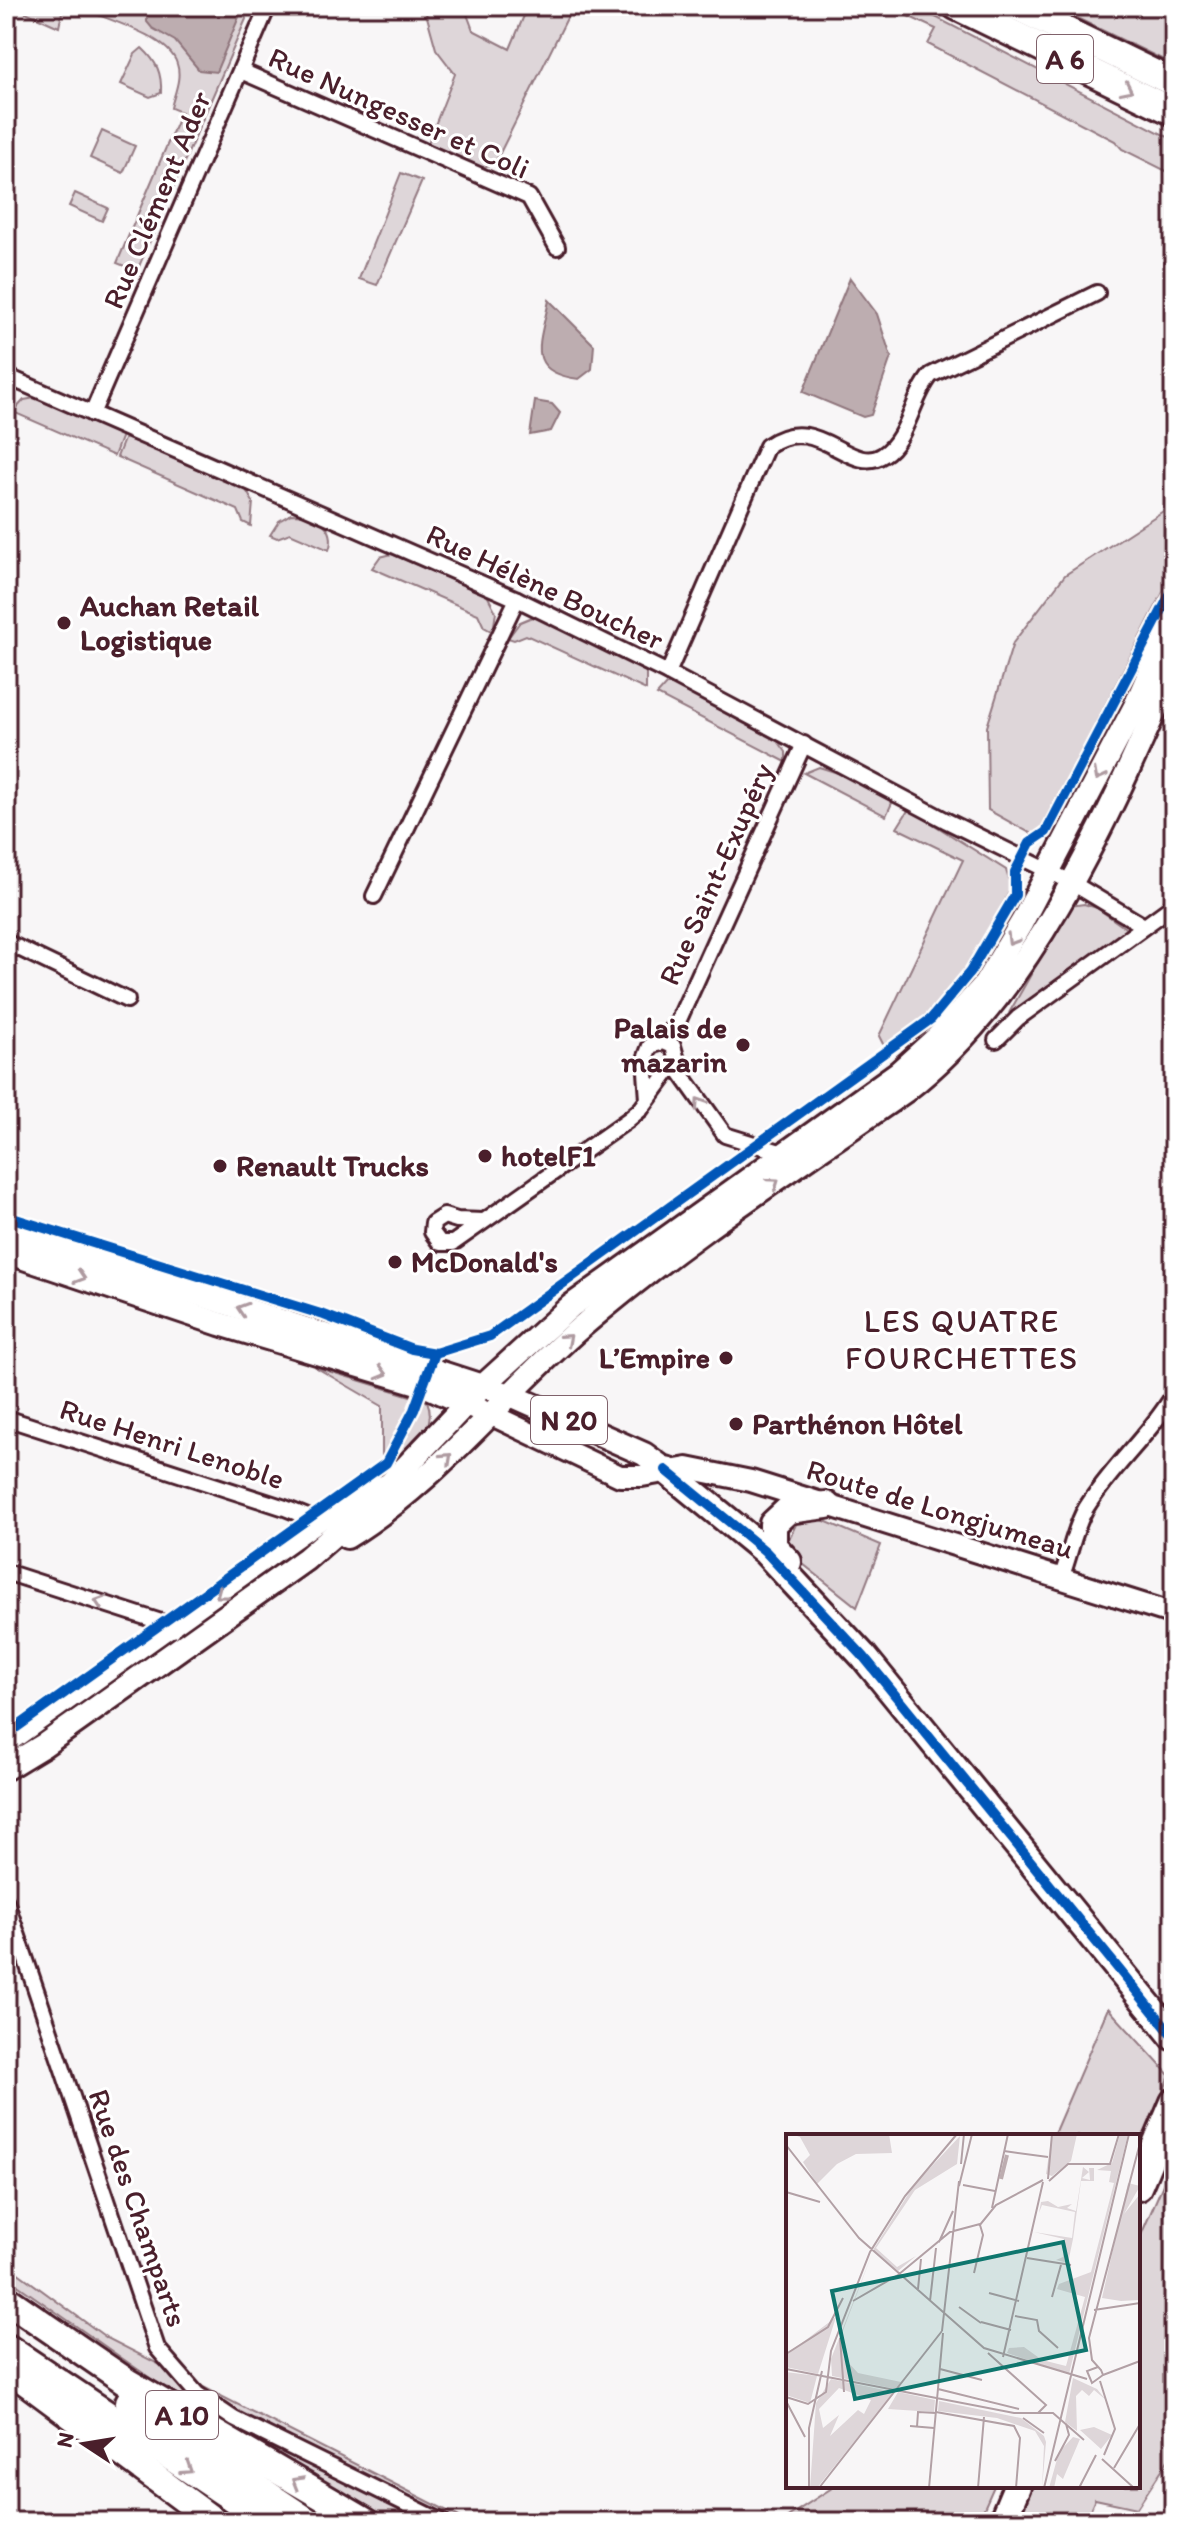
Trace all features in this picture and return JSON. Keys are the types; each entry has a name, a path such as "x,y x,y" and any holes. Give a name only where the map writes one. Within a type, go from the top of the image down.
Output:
{"highway":[{"name":"A 6","path":"956,6 1174,112"},
{"name":"A 6","path":"1015,6 1174,83"},
{"name":"N 20","path":"666,1470 765,1551 791,1577"},
{"path":"826,1505 788,1510 773,1524 773,1546 788,1562 791,1577 873,1668 1174,2037"},
{"path":"1140,2182 1174,2102"},
{"path":"1140,2198 1174,2120"},
{"name":"A 10","path":"6,2299 127,2382 366,2522"},
{"path":"6,2316 309,2522"},
{"path":"6,2347 268,2522"},
{"name":"A 10","path":"6,2365 215,2522"},
{"path":"999,2522 1013,2488"}],"main road":[{"path":"306,1559 335,1545 402,1500 513,1396 556,1349 616,1297 937,1066 1012,980 1174,618"},
{"path":"6,1768 44,1745 306,1559 393,1480 484,1385 571,1306 899,1072 941,1034 985,984 1142,746 1174,668"},
{"name":"N 20","path":"6,1232 311,1342 492,1415"},
{"name":"N 20","path":"6,1252 311,1342 484,1385 644,1454 666,1470"},
{"path":"6,1777 38,1754 44,1745"}],"street":[{"name":"Rue Clément Ader","path":"92,414 268,6"},
{"name":"Rue Nungesser et Coli","path":"241,71 529,197 557,247"},
{"path":"668,673 767,446 790,434 809,435 857,457 872,459 884,455 895,443 922,385 931,375 1097,293"},
{"name":"Rue Hélène Boucher","path":"6,376 517,599 668,673 1059,876 1144,926"},
{"path":"374,896 517,599"},
{"name":"Rue Saint-Exupéry","path":"673,1063 676,1026 804,744"},
{"path":"996,1040 1018,1018 1174,905"},
{"path":"6,942 127,1000"},
{"name":"Rue Saint-Exupéry","path":"659,1042 676,1026"},
{"path":"648,1099 647,1050 659,1042 669,1043 673,1063 725,1135 783,1153"},
{"path":"648,1068 660,1074 673,1063"},
{"path":"483,1221 440,1217 432,1228 434,1237 440,1243 456,1240 628,1120 648,1099 673,1063"},
{"path":"456,1240 461,1229 457,1220"},
{"path":"1061,1578 1084,1511 1108,1476 1157,1423 1174,1394"},
{"name":"N 20","path":"492,1415 620,1476 642,1476 666,1470"},
{"name":"Rue Henri Lenoble","path":"6,1418 320,1522"},
{"name":"Route de Longjumeau","path":"666,1470 708,1470 1174,1614"},
{"path":"6,1747 320,1522 371,1487 393,1480"},
{"path":"6,1572 161,1622 173,1630"},
{"name":"Rue des Champarts","path":"6,1901 157,2348 197,2394 234,2419 443,2522"}],"shaded area":[{"path":"12,6 57,7 62,13 59,27"},
{"path":"75,6 241,6 246,19 137,271 117,263 181,112 171,108 178,80 177,64 161,44 148,36"},
{"path":"147,6 235,6 239,17 216,72 199,70 175,41 152,28 147,22"},
{"path":"424,6 464,6 473,30 510,49 528,6 573,6 495,163 481,168 428,143 455,74 436,49"},
{"path":"886,6 914,6 1174,140 1174,175 928,44 936,29"},
{"path":"1052,6 1174,6 1174,65"},
{"path":"142,48 155,63 161,80 161,93 150,97 121,84 135,54"},
{"path":"102,131 135,146 123,173 90,158"},
{"path":"401,173 422,181 377,285 359,279"},
{"path":"75,193 108,208 102,221 69,206"},
{"path":"850,278 877,314 891,357 871,415 863,417 803,392"},
{"path":"549,300 594,345 592,369 579,379 550,370 543,362 540,342"},
{"path":"35,398 122,435 114,456 13,412 24,400"},
{"path":"535,401 552,404 560,413 551,431 530,435"},
{"path":"125,437 246,490 253,502 251,526 243,522 238,510 117,457"},
{"path":"1174,504 1174,571 1037,837 988,810 987,727 1013,643 1065,575"},
{"path":"291,514 307,516 322,523 330,534 329,550 290,533 277,538 270,535 279,521"},
{"path":"392,554 487,595 496,612 493,632 484,627 478,614 372,568 380,557"},
{"path":"532,617 547,620 646,670 646,690 526,635 514,640 508,638 520,622"},
{"path":"666,685 676,685 775,737 786,752 786,762 657,695"},
{"path":"819,767 838,773 840,770 890,796 892,803 886,816 804,773"},
{"path":"909,809 1006,870 1011,888 971,962 926,1018 884,1046 879,1036 963,860 897,828"},
{"path":"1084,904 1097,908 1128,930 1009,1013 1070,906"},
{"path":"315,1367 427,1401 430,1419 427,1426 398,1460 382,1456 382,1406"},
{"path":"800,1516 820,1519 881,1545 857,1607 803,1564 788,1541"},
{"path":"1108,2008 1170,2076 1140,2145 1140,2134 1054,2134"},
{"path":"1174,2159 1174,2451 1137,2508 1095,2499 1085,2522 1015,2522 1030,2488 1140,2488 1140,2237"},
{"path":"6,2264 107,2338 469,2522 392,2522 153,2380 6,2277"},
{"path":"832,2488 993,2488 978,2522 780,2522"}],"cycle path":[{"path":"6,1216 324,1315 412,1349 435,1353 490,1336 931,1019 970,972 1015,895 1015,872 1030,843 1046,832 1174,587"},
{"path":"6,1735 386,1463 414,1410 435,1353"},
{"path":"666,1470 765,1551 864,1657 1174,2037"}],"place":[{"name":"Auchan Retail Logistique","path":"64,623"},
{"name":"Palais de mazarin","path":"743,1045"},
{"name":"hotelF1","path":"485,1156"},
{"name":"Renault Trucks","path":"220,1166"},
{"name":"McDonald's","path":"395,1262"},
{"name":"L’Empire","path":"726,1358"},
{"name":"Parthénon Hôtel","path":"736,1424"}],"district":[{"name":"LES QUATRE FOURCHETTES","path":"962,1340"}]}
